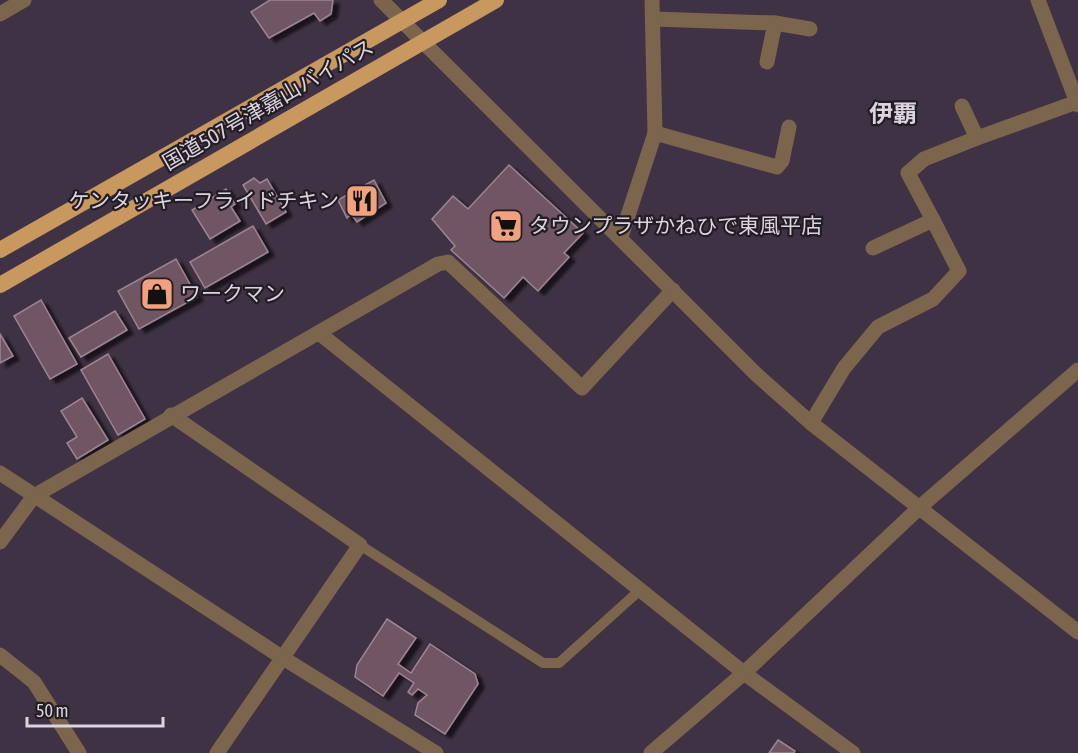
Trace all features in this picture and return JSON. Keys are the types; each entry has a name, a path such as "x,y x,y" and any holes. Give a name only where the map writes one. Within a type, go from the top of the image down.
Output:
{"highway":[{"name":"国道507号津嘉山バイパス","path":"0,250 439,0"},
{"name":"国道507号津嘉山バイパス","path":"0,285 496,0"}],"street":[{"path":"0,14 24,0"},
{"path":"381,0 757,375 811,423 1078,632"},
{"path":"621,237 655,133 652,0"},
{"path":"811,423 844,368 878,327 933,299 959,271 908,173 924,159 977,138 1077,104 1038,0"},
{"path":"653,19 775,23 810,29"},
{"path":"767,62 775,23"},
{"path":"962,106 977,138"},
{"path":"655,133 777,167 782,161 789,127"},
{"path":"873,248 933,220"},
{"path":"0,542 34,495 438,264 448,262 582,388 673,290"},
{"path":"319,333 744,673 854,753"},
{"path":"651,753 744,673 920,507 1078,370"},
{"path":"171,415 360,545 218,753"},
{"path":"0,473 283,658 436,753"},
{"path":"0,655 34,682 79,753"}],"lane":[{"path":"360,545 543,663 559,663 640,591"}],"building":[{"path":"270,0 333,0 331,14 320,21 314,13 269,38 251,12"},
{"name":"タウンプラザかねひで東風平店","path":"509,165 583,233 564,253 569,257 538,291 523,277 504,298 451,250 455,246 432,219 453,196 468,209"},
{"path":"254,178 260,183 267,179 286,212 266,224 243,185"},
{"name":"ケンタッキーフライドチキン","path":"374,180 386,203 357,222 351,214 347,218 338,200"},
{"path":"226,189 235,204 231,207 240,221 210,239 192,210"},
{"path":"253,226 268,252 205,288 190,262"},
{"path":"176,259 197,297 139,329 118,291"},
{"path":"41,300 77,364 50,379 14,316"},
{"path":"115,311 127,330 81,357 69,338"},
{"path":"0,334 13,356 0,363"},
{"path":"108,354 145,419 118,435 81,370"},
{"path":"82,398 108,440 77,459 67,443 77,437 61,411"},
{"path":"387,619 416,638 398,664 411,673 430,644 475,674 478,684 445,734 415,715 418,703 427,695 418,689 412,695 408,692 414,683 399,673 383,696 355,677 357,665"},
{"path":"778,740 795,751 794,753 769,753"}],"place":[{"name":"ケンタッキーフライドチキン","path":"362,201"},
{"name":"タウンプラザかねひで東風平店","path":"506,226"},
{"name":"ワークマン","path":"157,294"}],"district":[{"name":"伊覇","path":"893,114"}]}
